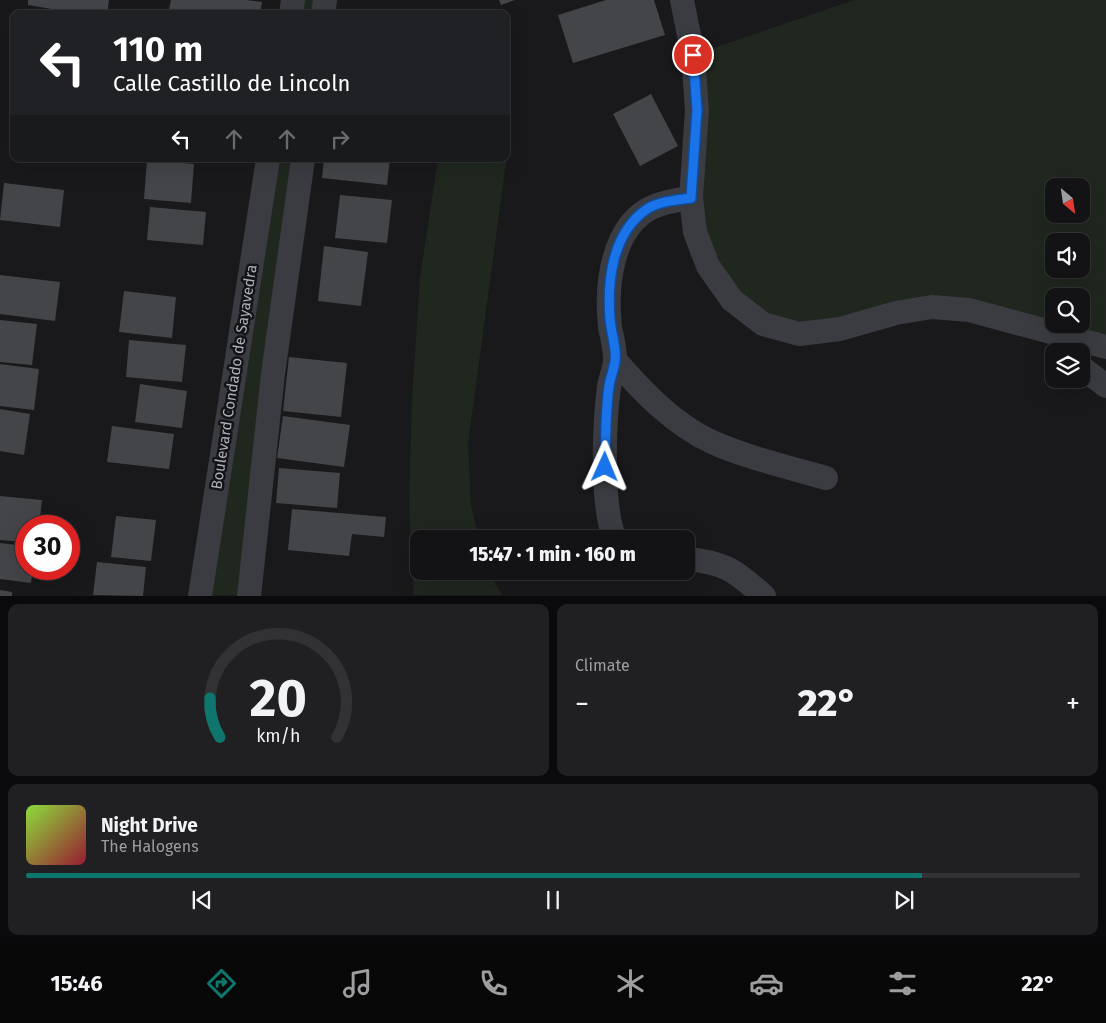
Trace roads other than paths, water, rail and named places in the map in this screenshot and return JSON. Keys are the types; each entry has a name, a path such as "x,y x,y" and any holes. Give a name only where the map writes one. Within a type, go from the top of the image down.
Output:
{"street":[{"path":"682,0 693,55 697,110 691,198 695,232 708,266 732,300 763,324 799,334 840,329 896,313 932,307 969,310 1106,347"},
{"name":"Boulevard Condado de Sayavedra","path":"200,596 268,162"},
{"path":"249,596 273,374 303,162"},
{"path":"610,530 605,467 606,413 609,386 616,360 610,326 610,281 615,257 622,238 634,220 648,208 667,201 691,198"},
{"path":"1024,324 1049,343"},
{"path":"616,360 636,384 657,404 684,425 710,441 737,452 826,478"},
{"path":"1090,374 1106,386"},
{"path":"695,560 709,561 731,569 764,596"}]}
